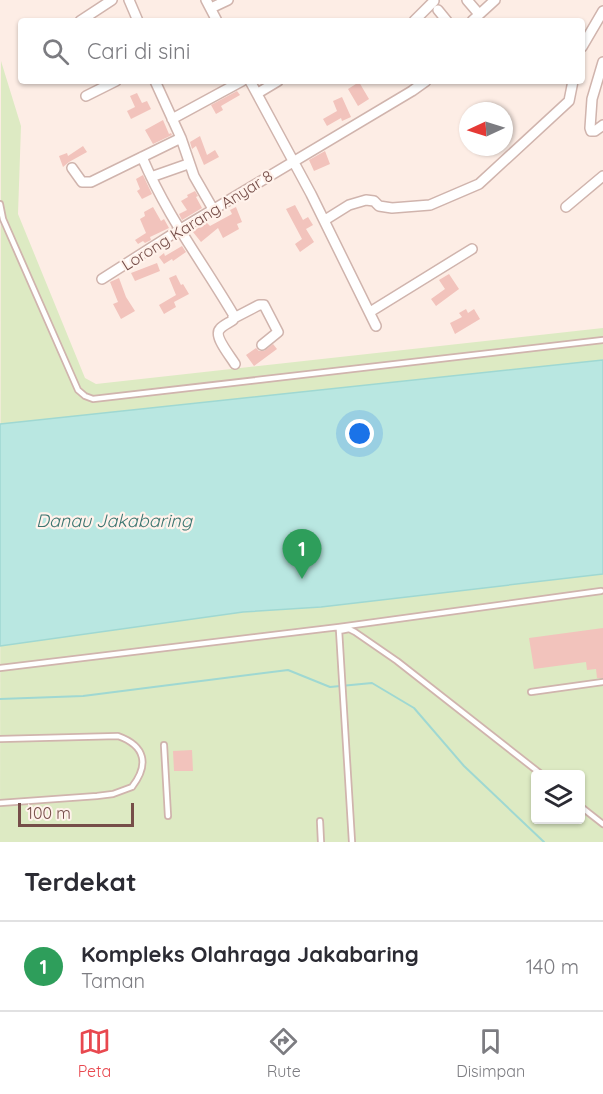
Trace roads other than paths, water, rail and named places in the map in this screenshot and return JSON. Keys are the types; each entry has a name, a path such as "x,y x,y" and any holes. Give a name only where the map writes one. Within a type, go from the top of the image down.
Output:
{"street":[{"path":"85,18 112,0"},
{"path":"129,0 137,18"},
{"path":"215,18 208,4 228,0"},
{"path":"467,0 476,18 495,0"},
{"path":"418,18 436,5 445,18"},
{"path":"585,42 603,11"},
{"path":"603,62 595,85 590,113 591,131 603,125"},
{"path":"595,85 603,78"},
{"path":"86,96 111,84"},
{"path":"156,84 181,138 188,164 213,209"},
{"path":"172,119 236,84"},
{"path":"252,84 325,220 376,326"},
{"path":"258,93 273,84"},
{"path":"408,84 412,91"},
{"name":"Lorong Karang Anyar 8","path":"102,279 178,230 422,84"},
{"path":"325,220 349,205 366,200 374,201 379,206 392,208 430,205 479,184 569,101 572,84"},
{"path":"72,168 82,182 91,182 181,138"},
{"path":"142,157 178,230 234,318"},
{"path":"150,177 188,164"},
{"path":"566,207 603,176"},
{"path":"370,312 472,249"},
{"path":"236,364 219,339 219,329 260,304 264,305 279,332 262,345"}],"lane":[{"path":"0,204 3,219 78,390 93,399 603,340"},
{"path":"0,668 339,629 601,591"},
{"path":"339,629 352,842"},
{"path":"339,629 349,629 355,632 397,661 536,770"},
{"path":"531,692 603,682"},
{"path":"0,740 118,736 131,741 138,748 142,757 143,769 132,787 113,794 0,803"},
{"path":"164,745 168,816"},
{"path":"585,810 603,824"},
{"path":"320,821 321,842"}],"water":[{"name":"Danau Jakabaring","path":"603,360 603,574 321,607 243,612 0,646 0,424"}],"waterway":[{"path":"0,699 83,696 288,670 330,687 372,683 414,708 464,766 544,842"}],"place":[{"name":"Kompleks Olahraga Jakabaring","path":"302,579"}]}
